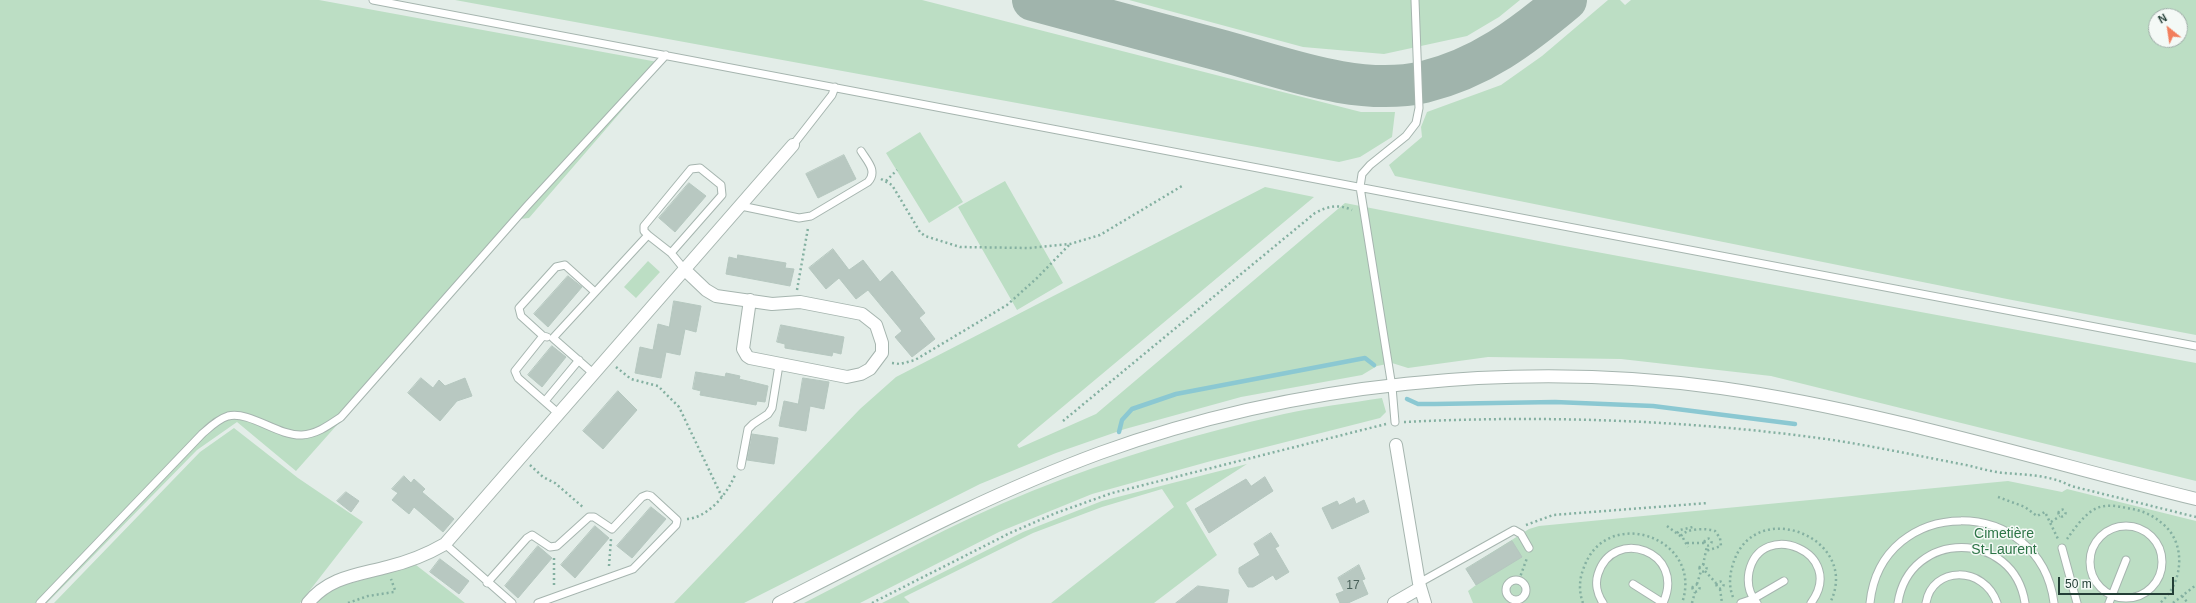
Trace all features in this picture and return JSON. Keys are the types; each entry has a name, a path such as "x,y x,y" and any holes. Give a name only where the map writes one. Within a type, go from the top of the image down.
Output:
{"street":[{"path":"308,603 321,589 343,577 387,567 421,557 445,544 793,145"},
{"path":"685,270 706,290 716,296 750,300 772,304 794,303 862,314 876,325 882,343 882,353 877,362 870,369 861,374 847,377 779,365 750,358 742,349 750,300"},
{"path":"779,603 995,496 1103,452 1178,428 1267,406 1392,387 1491,378 1576,377 1717,388 1795,400 1869,416 2196,499"},
{"path":"1396,445 1420,586 1425,603"},
{"path":"1394,603 1420,586"}],"lane":[{"path":"373,0 2196,346"},
{"path":"1395,422 1392,387 1360,187 1362,174 1406,136 1416,123 1419,108 1415,0"},
{"path":"40,603 202,434 218,421 228,416 243,416 282,432 302,435 320,430 341,417 527,206 666,55"},
{"path":"793,145 832,95 835,87"},
{"path":"741,206 800,218 811,216 868,182 872,177 873,171 861,150"},
{"path":"671,254 722,195 721,185 700,168 692,169 644,226 644,231 671,254 685,270"},
{"path":"553,338 648,235"},
{"path":"594,374 553,338 542,336 521,316 519,308 556,267 565,265 595,292"},
{"path":"542,336 515,371 518,378 559,414"},
{"path":"545,401 579,360"},
{"path":"741,466 748,430 753,424 768,414 772,408 779,365"},
{"path":"487,583 527,538 532,535 554,547 557,546 588,517 594,517 612,529 642,497 647,495 657,501 677,520 676,525 639,564 608,579 538,603"},
{"path":"1870,603 1875,580 1882,566 1902,542 1930,526 1960,520 1992,524 2019,540 2040,563 2048,577 2054,603"},
{"path":"2129,526 2140,528 2150,535 2160,551 2161,569 2156,581 2148,590 2137,596 2124,598 2112,595 2099,585 2091,570 2090,559 2092,548 2098,538 2112,529 2129,526"},
{"path":"1420,586 1514,530 1518,531 1529,548"},
{"path":"445,544 487,583 512,603"},
{"path":"1755,601 1749,588 1748,577 1750,566 1764,549 1775,545 1786,544 1797,546 1807,552 1814,560 1820,582 1817,593 1811,603"},
{"path":"1898,603 1906,579 1917,564 1933,554 1960,547 1983,550 2003,562 2020,584 2025,603"},
{"path":"1602,603 1597,589 1597,578 1600,568 1615,552 1636,548 1646,550 1655,555 1665,568 1669,583 1663,603 1633,584"},
{"path":"2062,548 2077,603"},
{"path":"2109,603 2126,560"},
{"path":"1926,603 1932,590 1941,581 1952,576 1964,574 1976,577 1986,584 1994,593 1997,603"},
{"path":"1519,580 1524,584 1526,590 1523,601 1511,599 1505,591 1509,582 1519,580"},
{"path":"1742,603 1755,601 1784,581"}],"path":[{"path":"886,181 897,170"},
{"path":"872,177 886,181 892,185 920,232 925,236 960,247 1029,248 1070,244 1100,235 1182,186"},
{"path":"1063,421 1315,213 1333,206 1345,207 1358,212 1364,218"},
{"path":"794,303 811,216"},
{"path":"877,362 900,364 915,360 986,318 1017,296 1070,244"},
{"path":"607,359 631,379 658,386 679,407 722,497"},
{"path":"872,603 1010,533 1056,513 1112,493 1395,422 1590,421 1685,425 1825,439 1912,453 2004,473 2034,474 2063,482 2071,486 2196,517"},
{"path":"521,457 586,509 588,517"},
{"path":"677,520 699,516 722,497 741,466"},
{"path":"1998,497 2024,507 2037,516 2045,512 2062,548"},
{"path":"1518,531 1527,524 1552,515 1708,503"},
{"path":"2062,548 2086,516 2104,506 2137,510 2152,515 2165,525 2174,538 2179,554 2179,570 2174,585 2164,602 2160,603"},
{"path":"2051,522 2060,516"},
{"path":"1667,526 1681,536 1688,547"},
{"path":"1677,533 1681,529 1693,527"},
{"path":"608,579 612,529"},
{"path":"1681,536 1685,532 1704,529 1715,531 1720,538 1721,546 1706,551"},
{"path":"1686,543 1704,543 1707,539 1711,540 1710,545 1707,546 1703,565 1699,567 1701,571 1697,585 1700,588 1695,592 1692,603"},
{"path":"1704,543 1707,546"},
{"path":"554,547 554,597"},
{"path":"1519,580 1529,548"},
{"path":"1735,558 1731,569 1730,582 1735,603"},
{"path":"1703,565 1706,567 1705,571 1716,583 1717,588 1720,589 1722,603"},
{"path":"348,603 368,596 394,592 396,590 387,567"},
{"path":"1716,583 1720,581 1723,583 1723,587 1720,589"},
{"path":"1695,592 1692,587 1697,585"},
{"path":"2173,603 2196,586"},
{"path":"2182,596 2188,603"}],"green space":[{"path":"0,0 319,0 663,63 529,218 520,219 296,471 237,422 197,450 47,603 0,603"},
{"path":"455,0 922,0 1361,112 1395,112 1392,137 1360,157 1339,162"},
{"path":"1129,0 1520,0 1499,17 1467,36 1384,54 1303,47"},
{"path":"1608,0 1620,0 1625,5 1631,0 2196,0 2196,335 2007,299 1395,176 1389,165 1422,137 1421,127 1427,112 1501,85 1542,56"},
{"path":"920,132 963,202 929,223 886,153"},
{"path":"1005,181 1063,283 1017,310 958,207"},
{"path":"1265,187 1314,197 1017,445 1019,448 1096,414 1345,203 1559,245 2196,363 2196,481 1771,376 1621,359 1488,357 1408,368 1392,363 1377,366 1362,375 1241,397 1125,429 1056,453 980,484 744,603 674,603 860,409 896,377"},
{"path":"648,261 660,272 636,298 624,287"},
{"path":"1382,398 1386,412 1380,418 1211,461 1092,494 999,532 860,603 804,603 974,516 1032,491 1125,457 1252,421 1308,409"},
{"path":"234,428 298,478 363,522 300,603 54,603 200,452"},
{"path":"1247,464 1186,503 1217,555 1154,603 1051,603 1174,507 1162,489 1102,507 1033,533 904,597 910,603 882,603 1023,532 1102,501"},
{"name":"Cimetière St-Laurent","path":"2008,481 2062,492 2067,489 2196,521 2196,603 1473,603 1468,591 1476,585 1466,569 1529,529 1539,526"},
{"path":"416,565 465,603 315,603 333,588"}],"building":[{"path":"844,155 856,179 818,198 806,174"},
{"path":"689,183 706,196 675,232 659,218"},
{"path":"833,249 849,270 863,260 880,282 892,271 925,313 919,318 935,339 912,357 895,337 902,331 868,290 856,299 839,278 826,289 809,268"},
{"path":"738,255 786,263 785,268 794,269 790,286 726,274 729,257 737,259"},
{"path":"568,276 582,287 548,327 534,314"},
{"path":"674,301 701,306 696,332 685,329 680,355 666,352 661,378 635,373 640,347 653,350 658,324 669,327"},
{"path":"781,325 844,337 841,354 833,352 832,356 785,348 785,344 777,342"},
{"path":"552,346 566,357 542,387 528,375"},
{"path":"696,372 725,377 726,373 740,376 739,379 768,386 765,402 757,401 756,405 700,395 701,391 693,389"},
{"path":"421,378 433,388 439,380 445,386 465,378 472,396 457,401 440,421 408,393"},
{"path":"803,378 829,382 824,409 810,406 806,431 779,426 784,401 798,404"},
{"path":"618,391 637,410 603,449 583,431"},
{"path":"752,434 778,438 774,464 747,460"},
{"path":"404,476 411,483 414,479 425,489 422,492 454,519 443,532 414,507 409,514 392,500 398,493 392,489"},
{"path":"1265,477 1273,491 1209,533 1195,509 1246,479 1251,486"},
{"path":"346,492 359,501 351,512 337,501"},
{"path":"1354,498 1356,504 1364,500 1369,512 1332,529 1322,508 1337,501 1339,505"},
{"path":"651,507 666,519 632,558 617,546"},
{"path":"595,526 609,538 575,578 561,565"},
{"path":"1271,533 1279,546 1275,548 1289,572 1276,580 1273,575 1253,587 1248,587 1239,573 1239,568 1260,555 1254,544"},
{"path":"1512,541 1522,557 1476,585 1466,569"},
{"path":"538,546 552,558 518,598 505,586"},
{"path":"440,559 469,581 459,594 430,572"},
{"path":"1359,565 1365,579 1362,580 1368,594 1348,603 1340,603 1336,594 1344,591 1338,578"},
{"path":"1198,586 1229,590 1227,603 1176,603"}],"waterway":[{"path":"1119,432 1122,420 1132,409 1176,394 1365,358 1374,365"},
{"path":"1407,399 1418,404 1555,402 1653,406 1795,424"}],"taxiway":[{"path":"1033,0 1297,72 1348,83 1374,86 1399,86 1424,82 1445,76 1482,60 1517,39 1566,0"}]}
